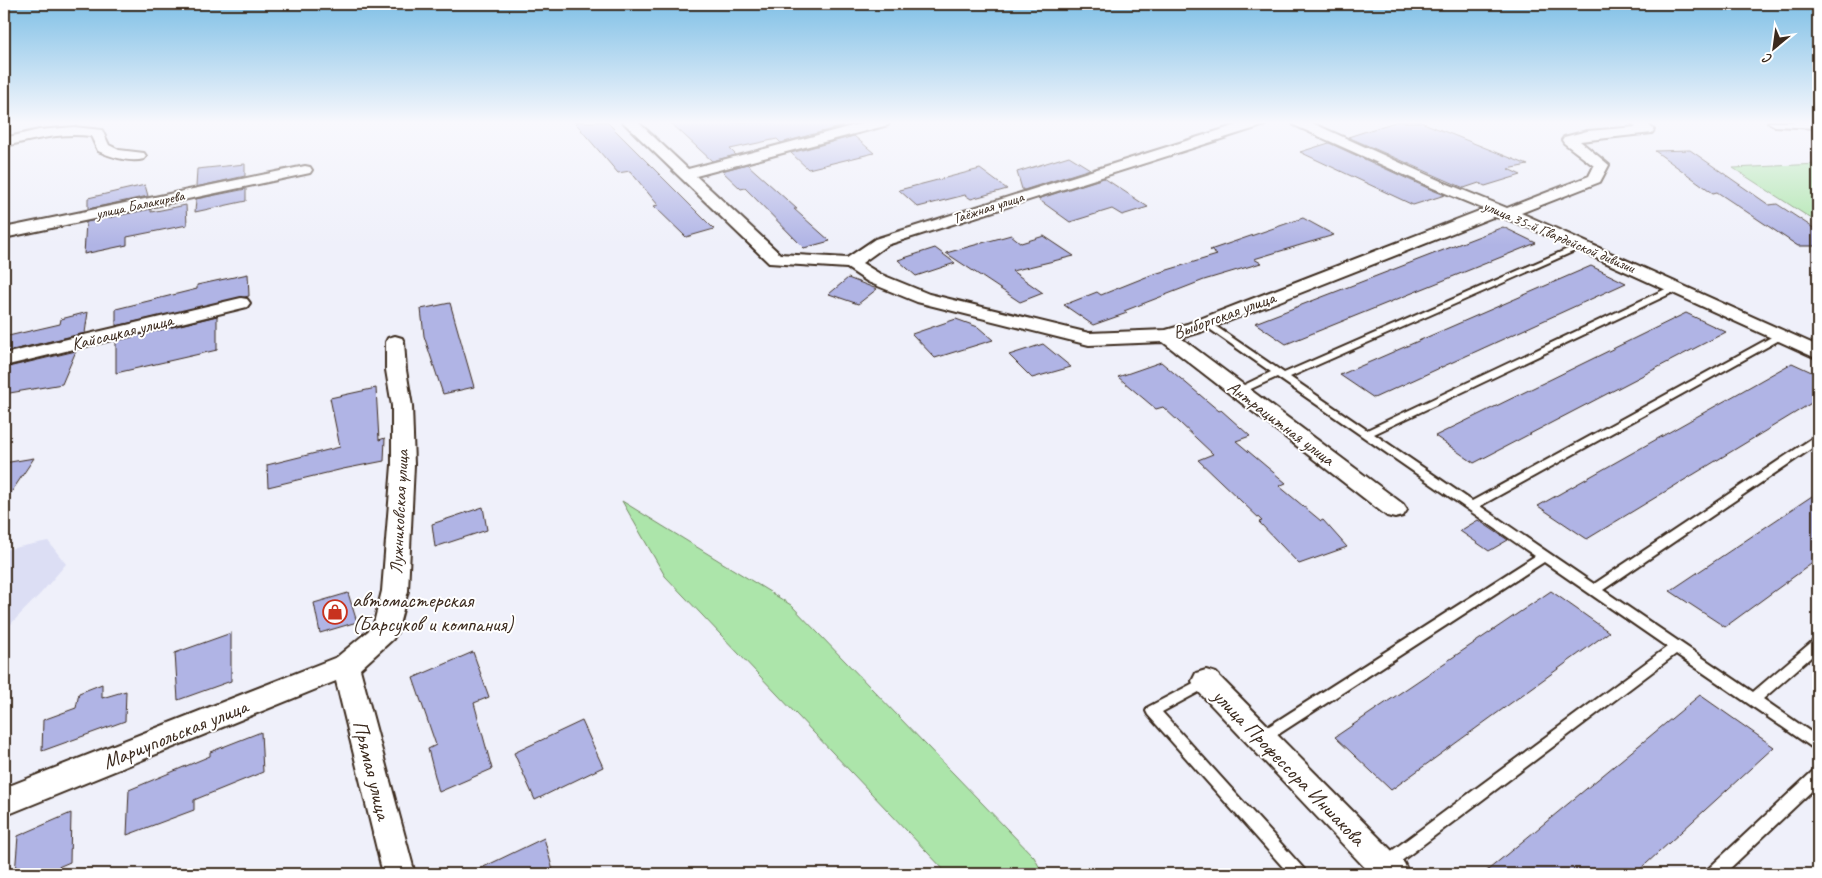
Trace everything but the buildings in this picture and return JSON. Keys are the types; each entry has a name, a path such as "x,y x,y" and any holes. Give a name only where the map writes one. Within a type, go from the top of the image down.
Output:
{"street":[{"path":"675,163 776,259 850,263"},
{"path":"687,174 729,163"},
{"name":"Таёжная улица","path":"850,263 881,242 1131,163"},
{"name":"улица 35-й Гвардейской дивизии","path":"1389,163 1582,246 1818,353"},
{"name":"Выборгская улица","path":"850,263 874,278 923,298 1089,339 1167,336 1491,212 1505,213 1520,209 1595,179 1602,165 1599,163"},
{"name":"улица Балакирева","path":"4,233 305,170"},
{"name":"Кайсацкая улица","path":"4,360 241,303"},
{"name":"Антрацитная улица","path":"1167,336 1395,510"},
{"name":"Лужниковская улица","path":"346,665 384,632 394,591 403,465 402,406 396,370 395,342"},
{"name":"Мариупольская улица","path":"4,802 346,665"},
{"name":"Прямая улица","path":"346,665 399,874"},
{"name":"улица Профессора Иншакова","path":"1206,681 1389,870"}],"lane":[{"path":"1239,391 1582,246"},
{"path":"1366,434 1675,288"},
{"path":"1205,323 1818,744"},
{"path":"1471,506 1780,336"},
{"path":"1594,590 1818,439"},
{"path":"1261,738 1544,556"},
{"path":"1753,700 1818,644"},
{"path":"1389,870 1676,647"},
{"path":"1206,681 1153,711 1299,874"},
{"path":"1713,874 1818,776"}],"shaded area":[{"path":"48,541 66,564 4,631 4,550"}],"green space":[{"path":"1818,164 1818,223 1733,168"},
{"path":"622,501 791,605 1034,857 1043,874 946,874 665,576"}],"place":[{"name":"автомастерская (Барсуков и компания)","path":"335,612"}]}
